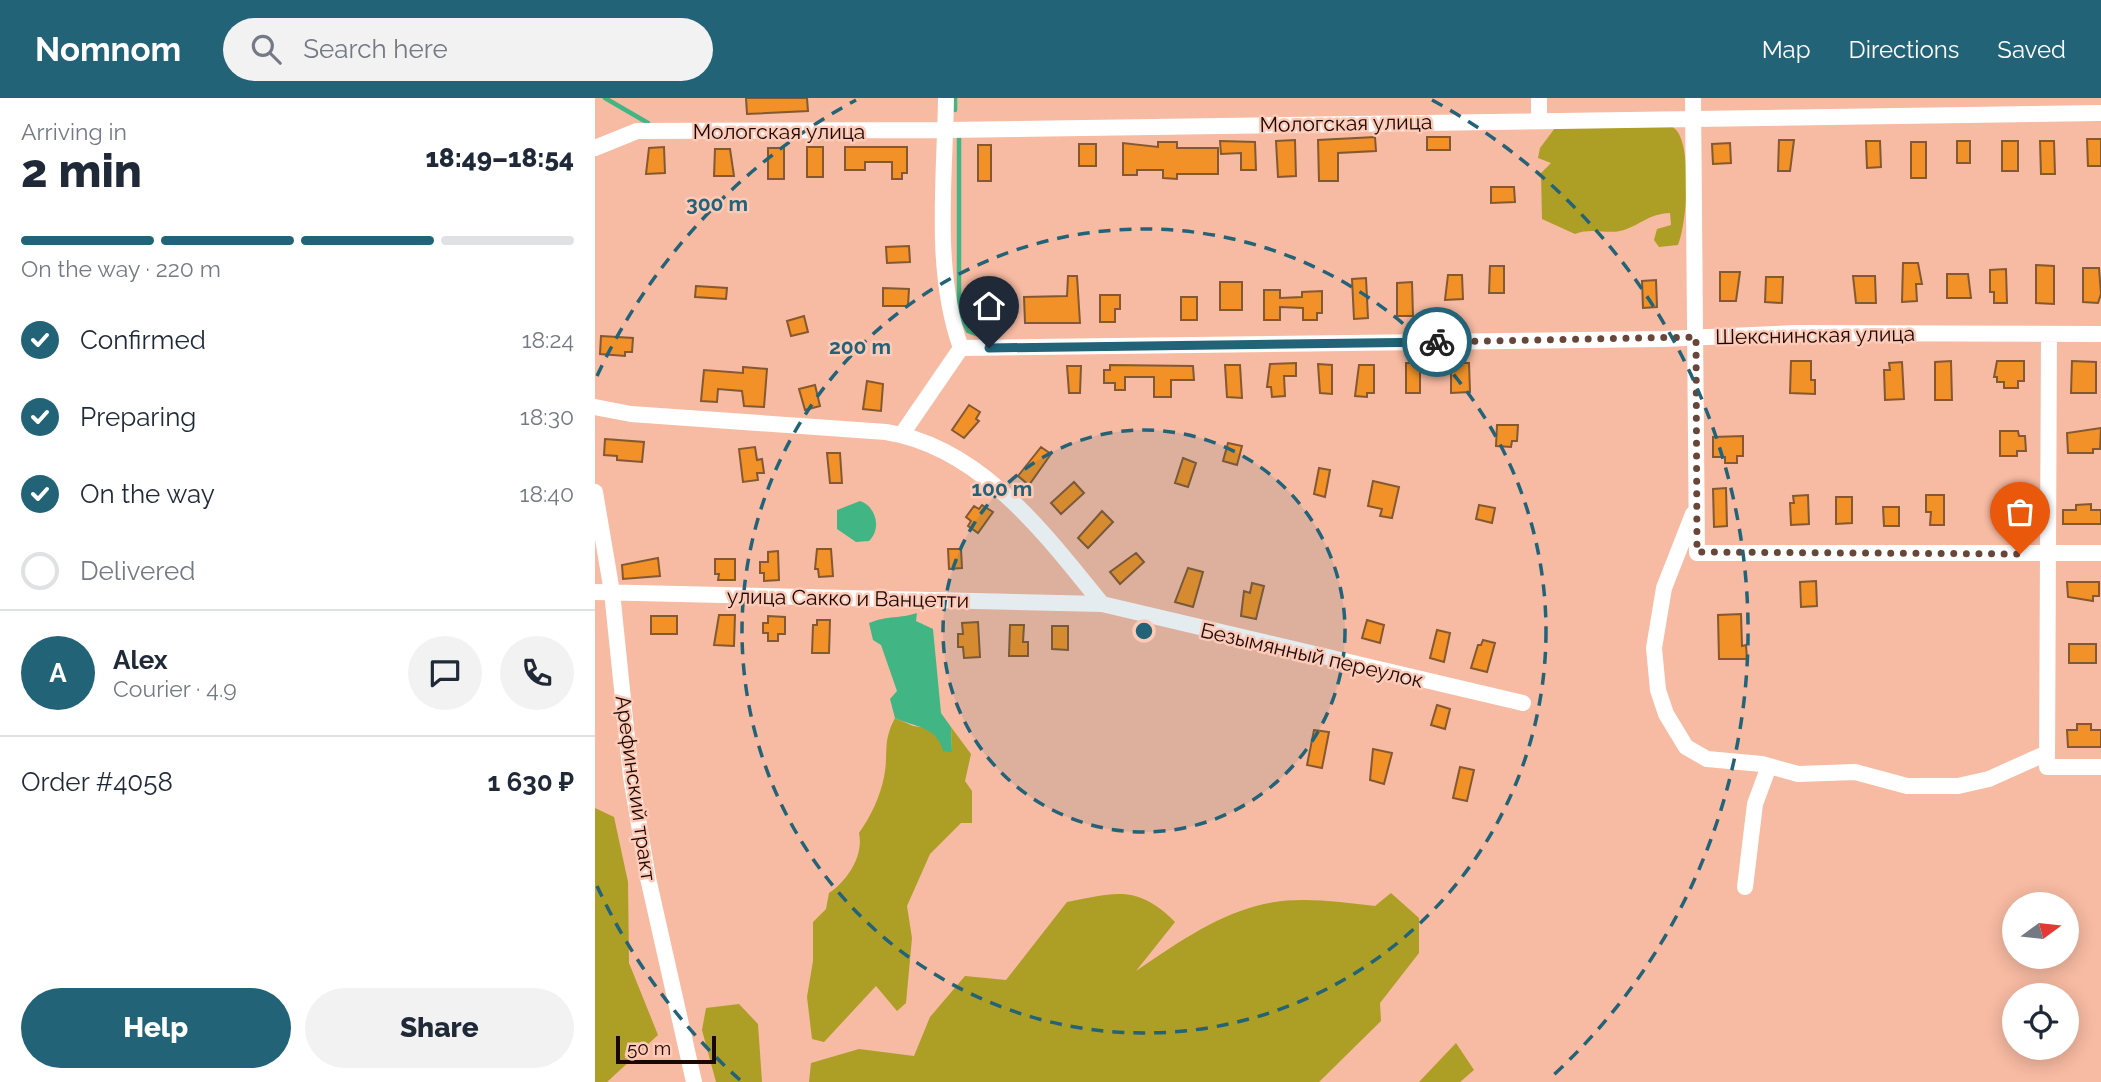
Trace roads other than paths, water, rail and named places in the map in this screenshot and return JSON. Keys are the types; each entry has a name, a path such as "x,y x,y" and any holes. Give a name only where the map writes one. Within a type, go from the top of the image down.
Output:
{"street":[{"path":"902,434 961,348 950,313 945,267 946,98"},
{"path":"1539,98 1539,120"},
{"path":"1693,98 1697,552 2101,553"},
{"name":"Мологская улица","path":"595,148 637,131 946,130 2101,113"},
{"name":"Шекснинская улица","path":"961,348 1696,337 1794,333 2101,334"},
{"path":"2047,760 2049,334"},
{"path":"595,407 631,414 902,434 945,451 997,489 1039,527 1102,604"},
{"name":"Арефинский тракт","path":"595,492 603,592 633,790 648,878 694,1082"},
{"path":"1696,504 1664,588 1654,648 1658,690 1666,713 1686,747 1707,759 1769,766 1798,774 1855,772 1907,786 1958,786 2047,760 2101,767"},
{"name":"улица Сакко и Ванцетти","path":"603,592 1102,604"},
{"name":"Безымянный переулок","path":"1102,604 1523,703"},
{"path":"1745,887 1755,804 1769,766"}],"waterway":[{"path":"605,98 648,123"},
{"path":"955,98 955,110"},
{"path":"959,138 959,312 968,331 995,341"}]}
